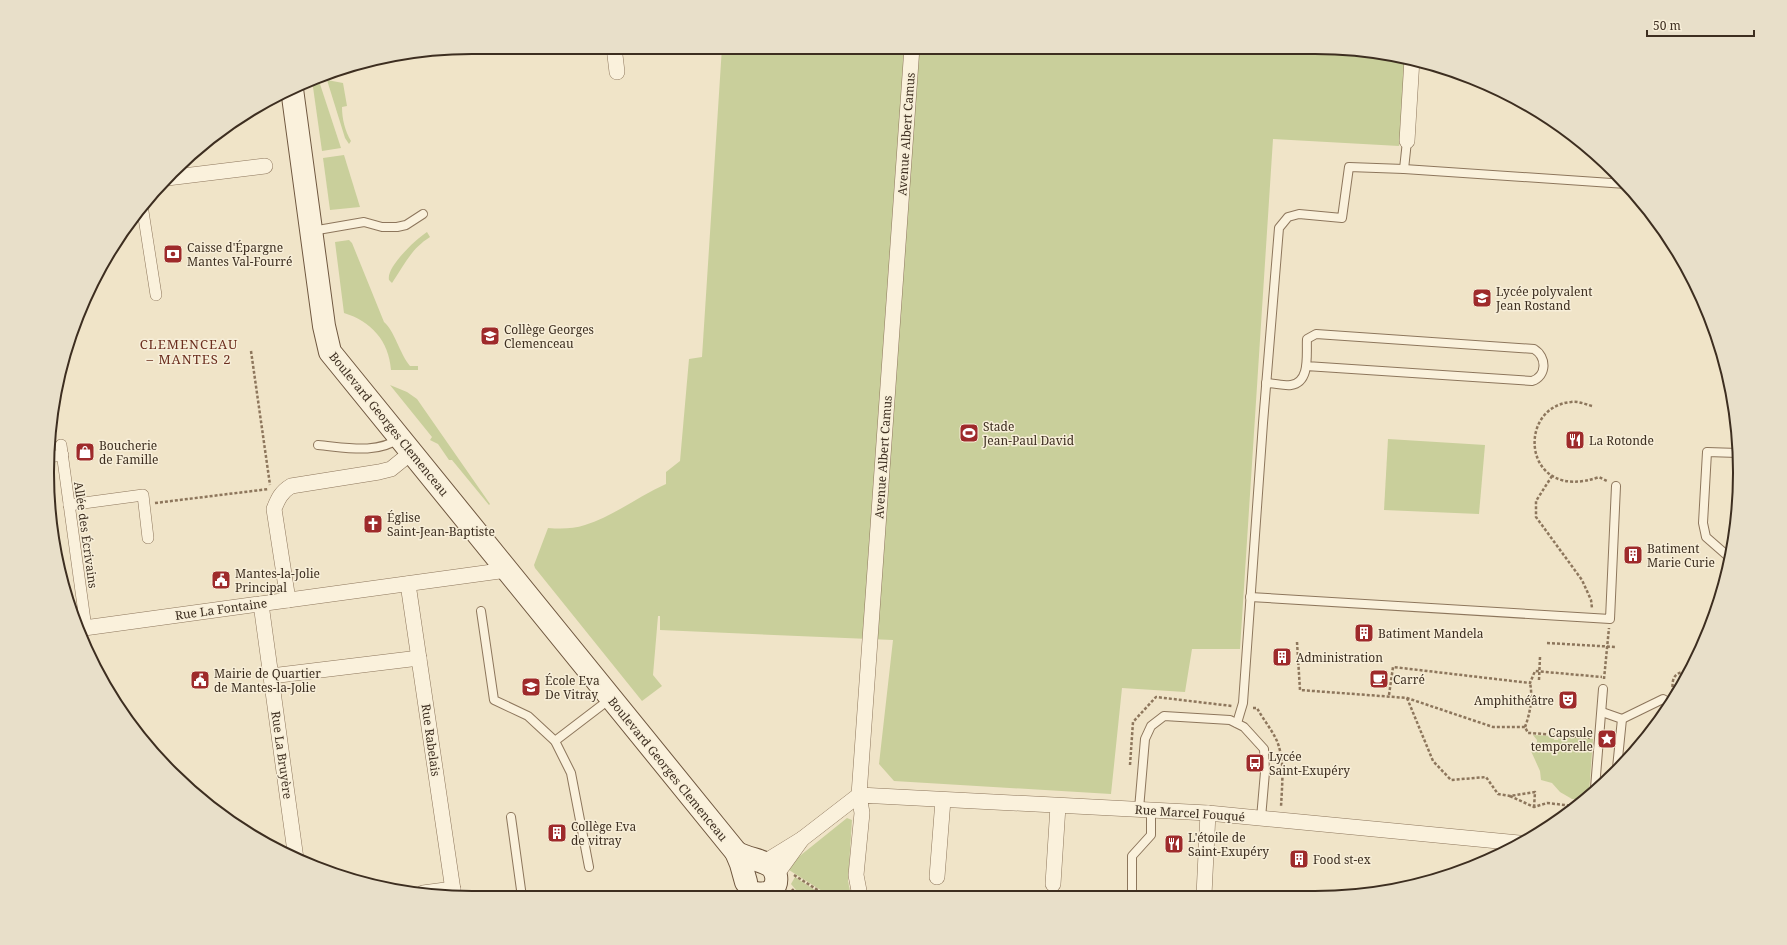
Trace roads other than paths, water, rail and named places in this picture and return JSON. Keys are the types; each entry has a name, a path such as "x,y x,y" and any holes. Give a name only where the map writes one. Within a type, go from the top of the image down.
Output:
{"main road":[{"name":"Boulevard Georges Clemenceau","path":"293,94 324,326 330,352 736,852 755,891"},
{"name":"Boulevard Georges Clemenceau","path":"736,852 775,875"},
{"path":"770,891 772,890 775,875"}],"street":[{"path":"615,54 617,72"},
{"name":"Avenue Albert Camus","path":"859,891 856,875 862,813 859,795 912,54"},
{"path":"1407,141 1412,65"},
{"path":"177,177 265,166"},
{"path":"143,214 156,295"},
{"path":"288,600 274,509 278,498 276,490 290,486 391,469 405,445"},
{"name":"Allée des Écrivains","path":"55,454 62,450 81,620"},
{"path":"69,505 143,495 148,538"},
{"name":"Rue La Fontaine","path":"84,629 507,570"},
{"name":"Rue Rabelais","path":"408,584 453,890"},
{"name":"Rue La Bruyère","path":"261,604 295,852"},
{"path":"271,676 418,658"},
{"path":"775,875 802,839 859,795"},
{"name":"Rue Marcel Fouqué","path":"859,795 1208,813 1511,842"},
{"path":"937,877 943,800"},
{"path":"1053,884 1058,806"},
{"path":"1204,891 1208,813"}],"lane":[{"path":"1404,169 1407,141"},
{"path":"1237,723 1243,702 1266,383 1279,228 1288,217 1299,214 1342,218 1349,167 1404,169 1616,183"},
{"path":"311,231 364,222 382,227 397,227 406,225 423,214"},
{"path":"1266,383 1292,385 1300,381 1304,377 1306,366 1307,339 1316,334 1534,349 1541,353 1544,360 1542,375 1539,379 1532,381 1306,366"},
{"path":"318,445 359,448 405,445"},
{"path":"1725,554 1706,537 1703,523 1707,452 1732,453"},
{"path":"1250,597 1610,619 1616,486"},
{"path":"481,611 494,700 528,716 555,741 571,773 589,867"},
{"path":"1596,782 1603,689"},
{"path":"555,741 611,698"},
{"path":"1602,712 1622,719 1663,699 1665,700"},
{"path":"1132,891 1132,856 1151,835 1145,809 1145,739 1151,726 1164,716 1230,720 1244,727 1264,749 1265,772 1261,818"},
{"path":"1618,760 1622,719"},
{"path":"511,817 521,891"}],"place":[{"name":"Caisse d'Épargne Mantes Val-Fourré","path":"173,254"},
{"name":"Lycée polyvalent Jean Rostand","path":"1482,298"},
{"name":"Collège Georges Clemenceau","path":"490,336"},
{"name":"Stade Jean-Paul David","path":"969,433"},
{"name":"La Rotonde","path":"1575,440"},
{"name":"Boucherie de Famille","path":"85,452"},
{"name":"Église Saint-Jean-Baptiste","path":"373,524"},
{"name":"Batiment Marie Curie","path":"1633,555"},
{"name":"Mantes-la-Jolie Principal","path":"221,580"},
{"name":"Batiment Mandela","path":"1364,633"},
{"name":"Administration","path":"1282,657"},
{"name":"Carré","path":"1379,679"},
{"name":"Mairie de Quartier de Mantes-la-Jolie","path":"200,680"},
{"name":"École Eva De Vitray","path":"531,687"},
{"name":"Amphithéâtre","path":"1568,700"},
{"name":"Capsule temporelle","path":"1607,739"},
{"name":"Lycée Saint-Exupéry","path":"1255,763"},
{"name":"Collège Eva de vitray","path":"557,833"},
{"name":"L'étoile de Saint-Exupéry","path":"1174,844"},
{"name":"Food st-ex","path":"1299,859"}],"district":[{"name":"CLEMENCEAU – MANTES 2","path":"189,352"}]}
